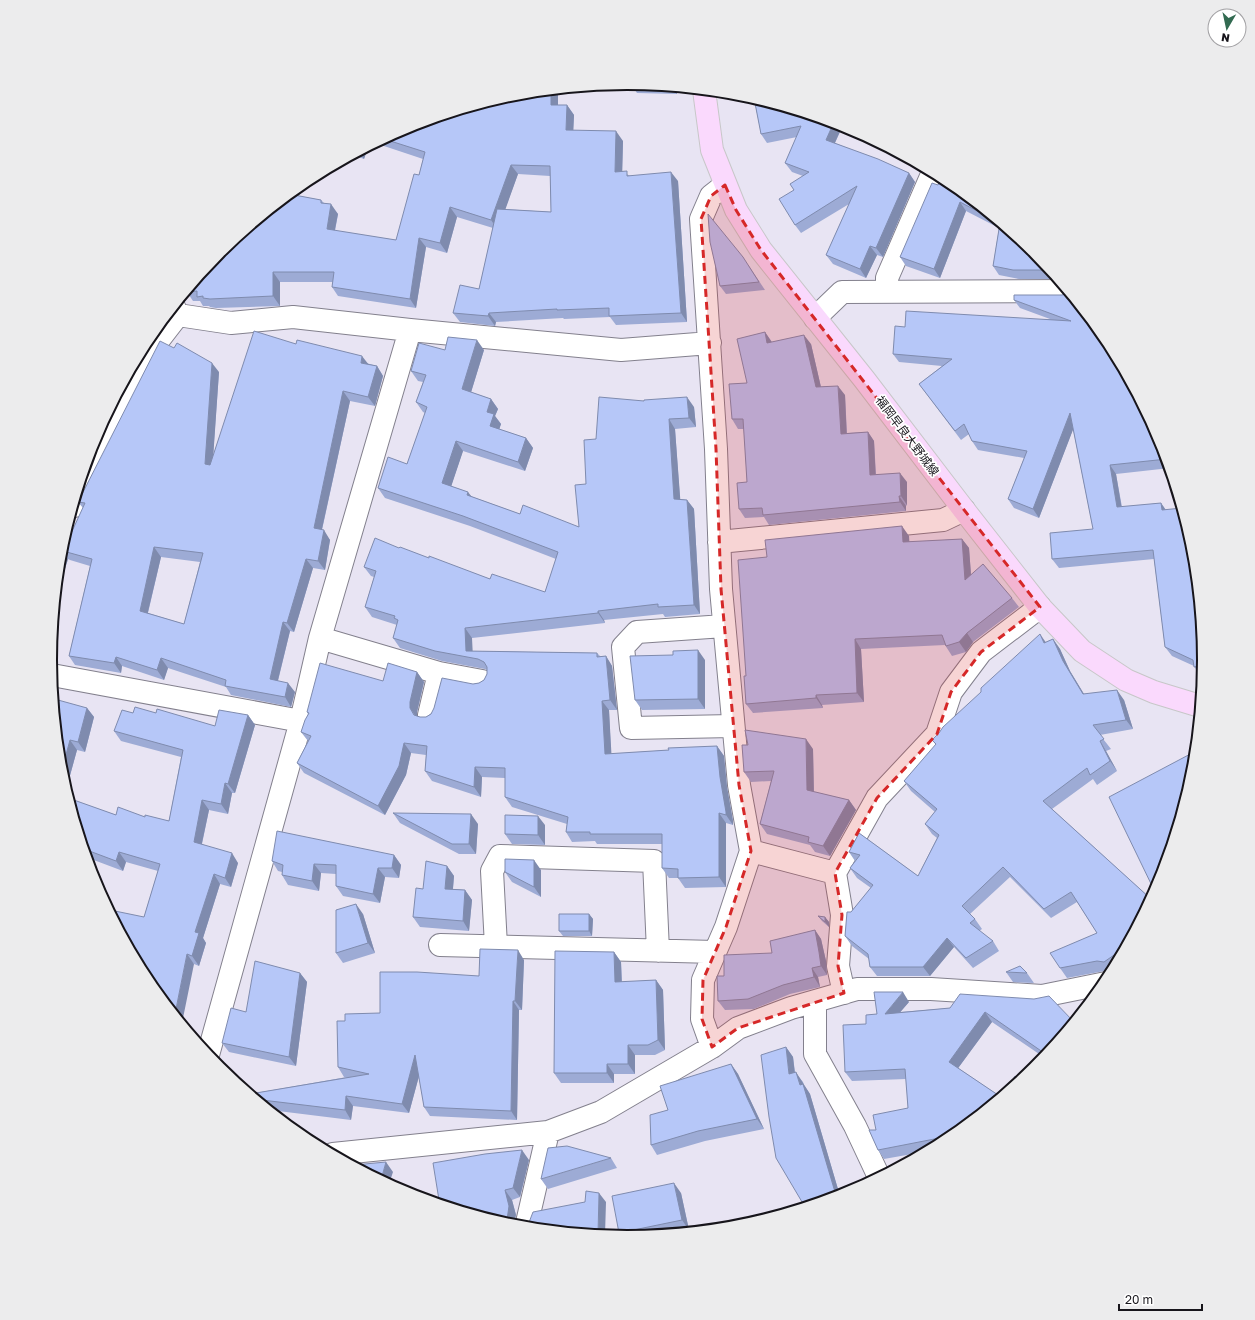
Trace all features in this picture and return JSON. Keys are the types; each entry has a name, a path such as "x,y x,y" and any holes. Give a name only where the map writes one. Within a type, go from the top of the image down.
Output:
{"main road":[{"name":"福岡早良大野城線","path":"705,94 712,150 736,210 761,250 864,379 1040,607 1082,651 1126,680 1154,692 1196,705"}],"street":[{"path":"887,292 887,278 931,178"},
{"path":"712,1046 702,1019 704,980 726,927 751,851 739,786 720,589 716,449 701,218 711,196 725,185"},
{"path":"815,318 842,292 1062,291"},
{"path":"177,311 231,323 293,317 410,330 621,350 710,343"},
{"path":"84,485 154,346 173,315"},
{"path":"210,1048 301,721 320,638 410,330"},
{"path":"719,542 943,520 964,510"},
{"path":"844,993 838,966 842,915 835,873 877,798 937,734 951,692 981,652 1040,607"},
{"path":"724,626 637,632 623,647 632,728 733,726"},
{"path":"320,638 439,674 482,681"},
{"path":"428,715 439,674"},
{"path":"57,676 301,721"},
{"path":"751,851 835,873"},
{"path":"496,946 492,872 500,856 654,861 658,950"},
{"path":"440,944 715,952"},
{"path":"341,1153 548,1132 601,1112 712,1046 738,1028 791,1008 857,989 931,989 1042,996 1096,986"},
{"path":"815,1002 815,1054 855,1126 877,1173"},
{"path":"527,1222 548,1132"}],"highlighted area":[{"path":"725,185 736,210 761,250 1040,607 981,652 951,692 937,734 877,798 835,873 842,915 838,966 844,993 738,1028 712,1047 702,1019 703,980 726,927 751,851 739,785 721,589 716,449 701,219 711,196"}],"building":[{"path":"551,94 551,105 567,105 566,130 616,131 615,172 627,171 627,176 671,172 681,313 609,316 609,308 489,313 488,316 453,313 460,285 479,289 497,209 551,212 550,166 511,165 491,220 450,207 440,243 419,238 410,299 332,287 334,272 273,272 273,296 210,299 203,298 203,296 197,297 197,291 193,291 224,257 251,231 280,207 297,195 321,200 321,203 331,204 327,229 396,240 414,174 419,175 425,152 391,141 444,120 480,109 516,100"},
{"path":"755,104 811,120 832,128 826,140 878,159 909,173 876,248 870,246 860,269 826,255 857,186 795,225 779,199 794,190 790,184 809,172 785,163 801,126 761,134"},
{"path":"932,183 938,185 939,183 985,215 960,202 934,269 900,257"},
{"path":"708,214 743,257 759,282 720,286 710,242"},
{"path":"999,227 1043,270 1013,270 993,266"},
{"path":"1064,294 1080,313 1102,343 1122,375 1155,442 1162,460 1110,465 1117,507 1161,503 1162,510 1178,508 1193,586 1197,623 1198,666 1194,667 1193,660 1165,647 1153,550 1052,559 1050,533 1093,529 1070,413 1033,509 1008,499 1027,451 972,441 964,424 955,431 919,384 952,359 893,354 895,326 905,327 906,311 1071,321 1014,300 1014,295"},
{"path":"254,331 296,344 297,340 362,356 361,363 377,366 368,397 343,391 314,528 324,530 318,561 306,559 287,623 283,622 270,679 288,683 285,697 225,686 226,680 161,658 157,670 116,657 114,663 69,656 92,559 67,552 72,532 85,503 79,502 160,341 174,348 177,343 212,363 205,464 210,465","holes":["154,547 203,553 184,624 140,611"]},
{"path":"765,332 767,343 804,335 816,387 838,386 841,434 868,432 870,475 900,473 900,502 763,515 762,508 739,509 737,483 747,482 743,419 732,419 729,384 747,383 737,339"},
{"path":"448,337 477,340 462,389 491,399 487,412 494,414 490,426 526,438 518,462 456,441 442,483 468,492 467,495 520,514 523,505 579,527 575,485 586,484 584,440 596,439 599,397 644,401 687,397 689,418 669,419 674,499 687,500 694,605 658,607 658,604 598,611 598,613 465,628 466,651 597,653 597,657 606,656 610,700 602,701 605,754 669,750 668,748 717,746 720,777 726,812 726,815 719,813 719,877 678,878 678,869 662,868 662,834 590,834 590,832 566,832 568,817 505,797 505,768 475,767 474,787 425,771 427,746 404,743 399,766 378,806 297,763 311,736 301,732 309,713 307,712 320,663 383,681 388,663 417,672 410,708 414,715 420,717 426,717 431,714 442,678 473,684 484,680 487,674 487,667 484,662 478,659 435,651 393,638 398,620 394,618 395,616 365,607 376,571 364,567 375,538 399,548 400,547 429,558 429,556 490,579 492,574 545,592 558,552 463,516 378,488 388,457 407,464 427,407 416,402 426,375 411,371 419,343 445,350"},
{"path":"902,526 903,542 962,539 965,580 983,564 1012,598 967,633 959,642 946,646 942,635 855,639 857,693 816,695 816,698 746,704 744,676 746,676 738,560 767,557 765,540"},
{"path":"1040,634 1044,643 1053,639 1063,661 1083,694 1117,690 1126,720 1093,725 1104,739 1100,741 1110,761 1090,775 1087,768 1043,801 1147,895 1117,953 1104,962 1097,961 1060,968 1050,953 1097,933 1071,892 1044,909 1003,867 962,906 975,919 970,923 993,941 966,958 947,938 923,967 870,967 868,954 845,936 847,912 851,912 873,885 850,868 860,855 849,852 859,833 918,876 939,835 925,824 937,809 904,781 936,744 932,740 943,727 981,692 981,688"},
{"path":"698,650 698,699 635,700 630,656 673,655 673,651"},
{"path":"58,700 87,708 78,742 70,740 66,756"},
{"path":"135,707 156,713 157,709 215,726 219,710 248,715 228,784 225,783 221,804 202,800 194,842 232,853 225,878 214,874 195,932 199,933 192,956 187,954 176,1008 153,977 133,945 116,911 144,917 160,864 119,852 116,861 90,851 74,800 116,815 118,807 145,817 145,815 169,821 183,750 114,731 122,710 133,713"},
{"path":"745,730 806,739 807,790 849,800 823,846 808,842 809,837 760,824 774,771 744,772 742,745 748,745"},
{"path":"1190,754 1179,808 1168,843 1152,885 1109,797"},
{"path":"393,813 471,814 469,844 452,844"},
{"path":"505,815 538,816 538,835 505,834"},
{"path":"277,831 394,855 392,868 378,868 373,894 336,886 336,865 314,864 312,881 282,875 283,865 272,861"},
{"path":"505,859 534,860 534,887 505,872"},
{"path":"426,861 447,866 445,889 465,890 463,921 413,917 416,888 423,889"},
{"path":"356,904 368,943 336,953 336,910"},
{"path":"559,914 589,914 589,931 559,931"},
{"path":"818,916 825,917 825,922"},
{"path":"815,930 821,966 812,968 814,977 783,985 748,999 718,1001 717,976 724,976 724,955 772,953 770,941"},
{"path":"480,949 518,950 515,1001 513,1001 511,1111 424,1107 415,1055 402,1104 346,1096 345,1110 265,1100 256,1093 369,1074 338,1067 337,1021 345,1021 345,1014 380,1013 380,972 417,972 479,976"},
{"path":"555,951 614,952 615,982 656,980 658,1040 648,1045 628,1045 628,1064 607,1064 607,1073 554,1073"},
{"path":"255,961 300,973 289,1057 222,1043 231,1008 246,1012"},
{"path":"1020,966 1027,973 1006,972"},
{"path":"874,992 903,992 885,1014 950,1008 960,994 1034,999 1049,996 1071,1018 1042,1051 985,1012 949,1062 997,1095 975,1113 937,1139 878,1150 869,1130 876,1130 873,1115 908,1108 905,1069 845,1072 843,1025 866,1024 866,1015 877,1014"},
{"path":"786,1047 789,1074 796,1072 800,1085 803,1084 835,1191 802,1203 776,1158 761,1055"},
{"path":"731,1064 757,1119 698,1131 651,1145 650,1115 668,1110 660,1086"},
{"path":"567,1146 611,1158 541,1179 548,1148"},
{"path":"522,1150 513,1188 505,1190 509,1206 507,1218 439,1198 433,1163 485,1154"},
{"path":"386,1162 382,1175 361,1164"},
{"path":"674,1183 682,1220 634,1230 618,1230 612,1196"},
{"path":"586,1191 599,1193 598,1229 553,1226 529,1222 533,1212 585,1202"}]}
